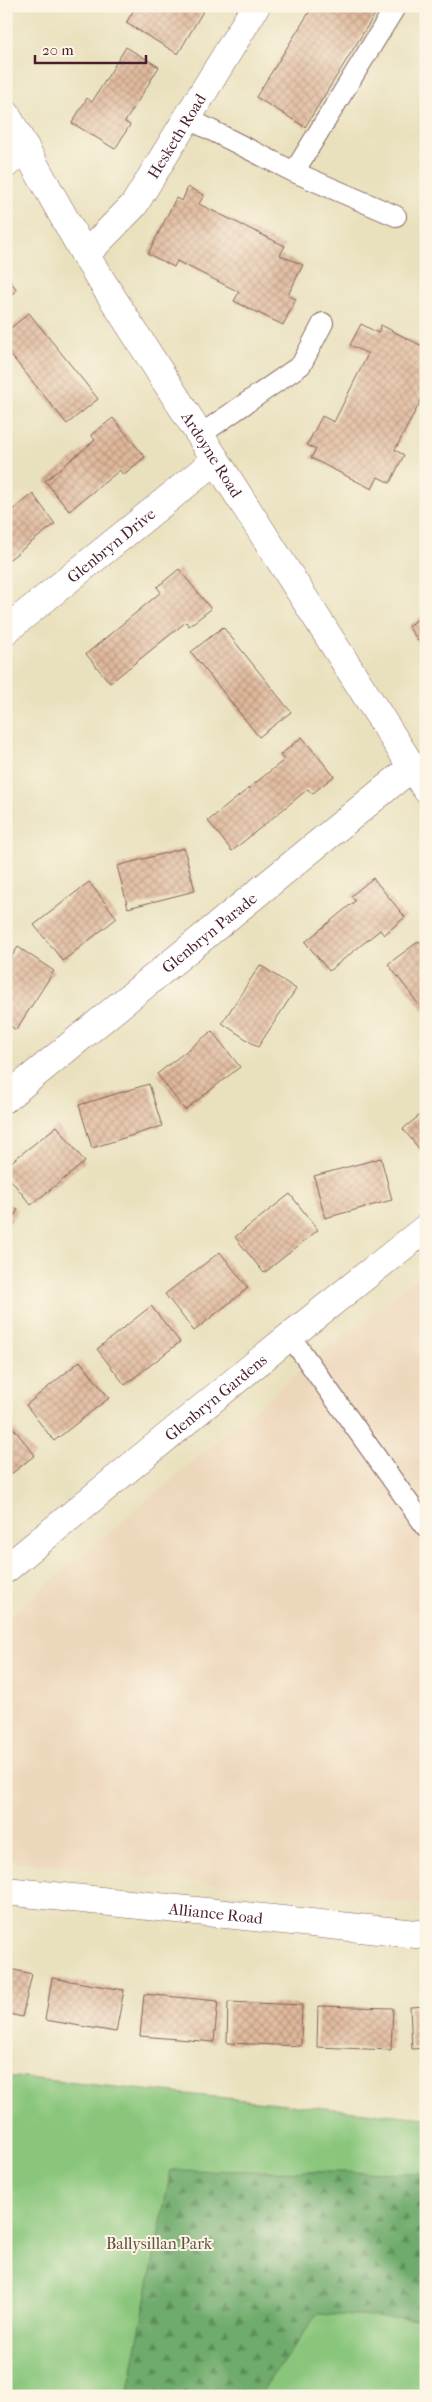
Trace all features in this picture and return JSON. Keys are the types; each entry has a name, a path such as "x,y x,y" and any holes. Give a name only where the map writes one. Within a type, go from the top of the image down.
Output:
{"street":[{"name":"Hesketh Road","path":"85,255 134,205 256,6"},
{"name":"Ardoyne Road","path":"6,114 16,156 85,255 419,778"},
{"name":"Glenbryn Drive","path":"6,630 216,460"},
{"name":"Glenbryn Parade","path":"6,1098 419,778"},
{"name":"Glenbryn Gardens","path":"6,1569 290,1336 426,1228"},
{"name":"Alliance Road","path":"6,1891 426,1935"}],"lane":[{"path":"294,172 396,6"},
{"path":"187,118 294,172 396,216"},
{"path":"200,435 301,365 323,323"},
{"path":"290,1336 426,1527"}],"shaded area":[{"path":"426,1270 426,1905 6,1861 6,1620 308,1364"}],"green space":[{"name":"Ballysillan Park","path":"6,2076 426,2118 426,2396 6,2396"},
{"path":"171,2170 426,2173 426,2320 317,2314 259,2396 127,2396"}],"building":[{"path":"136,6 206,6 178,54 126,23"},
{"path":"313,6 380,6 305,127 256,97"},
{"path":"126,47 159,67 125,122 130,125 115,149 72,123 87,98 92,102"},
{"path":"188,187 204,195 199,204 285,246 280,255 303,265 288,295 296,299 283,325 234,301 239,292 177,261 174,267 148,254 176,198 182,201"},
{"path":"6,276 17,290 6,298"},
{"path":"29,313 98,399 67,424 6,349 6,332"},
{"path":"361,324 378,333 381,325 426,348 426,391 395,450 404,455 390,483 378,477 372,489 311,458 316,449 307,445 322,416 334,422 368,354 350,345"},
{"path":"113,418 145,457 123,475 120,470 69,511 45,481 95,440 91,435"},
{"path":"33,494 55,524 6,562 6,515"},
{"path":"179,569 211,609 189,626 186,622 110,683 86,654 161,592 157,587"},
{"path":"426,614 426,653 408,626"},
{"path":"223,627 291,712 259,737 191,652"},
{"path":"302,737 334,776 312,794 308,789 232,851 208,821 284,760 280,755"},
{"path":"184,848 195,891 128,908 117,866"},
{"path":"373,878 405,917 384,935 380,930 329,971 305,942 355,901 351,896"},
{"path":"89,882 117,918 63,961 34,925"},
{"path":"419,941 426,950 426,1014 388,964"},
{"path":"18,947 54,971 16,1030 6,1023 6,965"},
{"path":"260,965 296,989 258,1047 222,1023"},
{"path":"212,1031 240,1067 185,1110 157,1074"},
{"path":"149,1084 162,1126 92,1148 79,1105"},
{"path":"426,1110 426,1157 403,1129"},
{"path":"57,1126 85,1162 31,1205 6,1174 6,1166"},
{"path":"381,1158 392,1200 325,1218 314,1176"},
{"path":"290,1194 318,1230 264,1273 235,1237"},
{"path":"6,1203 18,1210 6,1228"},
{"path":"220,1252 248,1288 194,1331 165,1294"},
{"path":"151,1306 180,1342 125,1385 97,1349"},
{"path":"80,1361 109,1398 54,1441 26,1405"},
{"path":"6,1419 35,1455 6,1478"},
{"path":"6,1968 32,1974 22,2017 6,2013"},
{"path":"52,1978 124,1990 116,2032 45,2020"},
{"path":"144,1994 218,2001 214,2042 140,2036"},
{"path":"228,2002 302,2005 301,2046 227,2043"},
{"path":"318,2006 393,2008 391,2050 317,2047"},
{"path":"426,2006 426,2048 412,2049 410,2007"}]}
